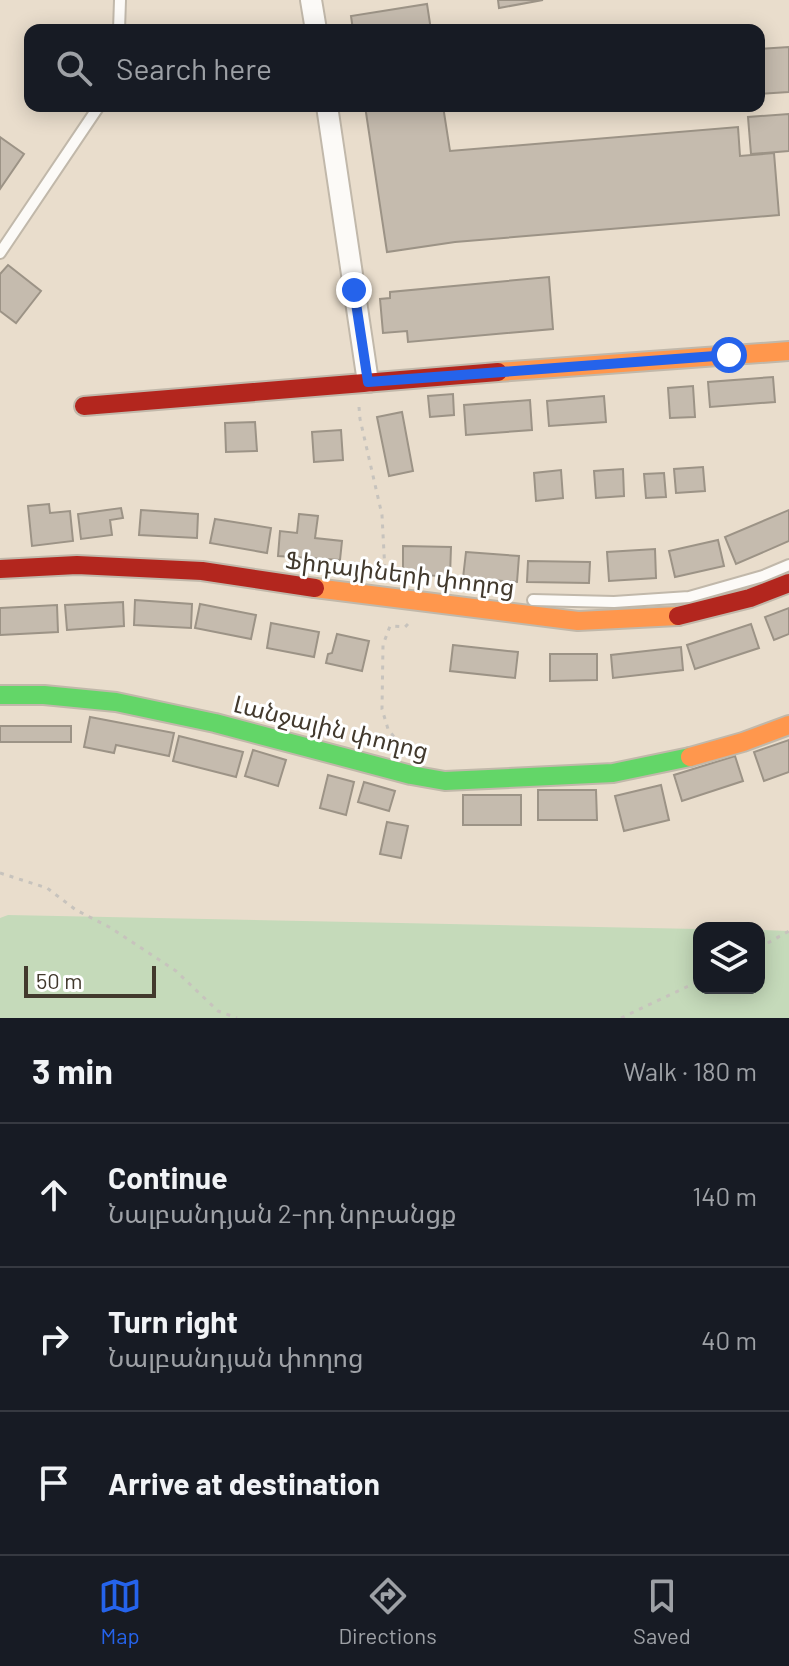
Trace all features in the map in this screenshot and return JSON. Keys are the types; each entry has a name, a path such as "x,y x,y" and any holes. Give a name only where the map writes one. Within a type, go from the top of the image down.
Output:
{"street":[{"path":"311,0 315,24"},
{"path":"328,112 362,383"},
{"path":"84,406 789,351"},
{"name":"Ֆիդայիների փողոց","path":"0,569 77,565 202,571 578,621 677,616 750,598 789,583"},
{"name":"Լանջային փողոց","path":"0,695 44,695 116,702 215,723 411,775 445,781 613,773 682,759 789,725"}],"lane":[{"path":"119,24 120,0"},
{"path":"0,252 95,112"},
{"path":"533,600 614,602 689,597 763,576 789,565"}],"path":[{"path":"362,383 360,419 382,515 386,597"},
{"path":"390,626 383,645 382,709 388,729 398,742 415,748 423,757 428,778"},
{"path":"0,873 47,888 76,910 111,928 176,971 218,1011 237,1018"},
{"path":"765,945 789,931"},
{"path":"621,1018 693,984"}],"green space":[{"path":"8,915 693,929 693,994 765,994 765,930 789,931 789,1018 0,1018 0,918"}],"building":[{"path":"498,0 543,0 499,8"},
{"path":"427,4 430,24 352,24 351,16"},
{"path":"789,47 789,92 765,94 765,49"},
{"path":"366,112 444,112 450,151 738,127 740,156 774,153 779,215 455,242 387,252"},
{"path":"789,114 789,151 751,154 748,117"},
{"path":"0,137 24,154 0,189"},
{"path":"8,265 41,291 16,323 0,311 0,274"},
{"path":"549,277 553,329 408,342 407,331 383,333 380,299 390,298 390,292"},
{"path":"773,377 775,402 710,407 708,382"},
{"path":"693,386 695,417 670,418 668,388"},
{"path":"453,394 454,415 430,417 428,396"},
{"path":"604,396 606,422 549,426 547,401"},
{"path":"530,400 532,430 466,435 464,405"},
{"path":"402,412 413,471 389,476 377,417"},
{"path":"255,422 257,451 226,452 225,423"},
{"path":"341,430 343,460 314,462 312,432"},
{"path":"703,467 705,491 676,493 674,469"},
{"path":"623,469 624,496 596,498 594,471"},
{"path":"561,470 563,498 536,501 534,473"},
{"path":"664,473 666,497 646,498 644,474"},
{"path":"49,504 50,513 70,511 73,541 32,546 28,506"},
{"path":"121,508 123,518 110,520 112,535 81,539 78,514"},
{"path":"141,510 198,514 197,538 139,535"},
{"path":"789,510 789,541 736,564 725,537"},
{"path":"299,514 318,516 315,538 342,541 340,560 278,556 280,531 297,533"},
{"path":"215,519 271,528 267,553 210,543"},
{"path":"718,540 724,566 675,577 669,551"},
{"path":"403,546 451,547 450,576 403,575"},
{"path":"655,549 656,578 609,581 607,552"},
{"path":"466,552 519,556 517,582 463,578"},
{"path":"528,561 590,562 589,583 527,582"},
{"path":"135,600 192,604 191,628 134,625"},
{"path":"123,602 124,626 67,630 65,605"},
{"path":"200,604 256,615 251,639 195,628"},
{"path":"57,605 58,632 0,635 0,608"},
{"path":"789,608 789,634 774,640 765,617"},
{"path":"271,623 319,632 314,657 267,648"},
{"path":"751,624 759,648 695,669 687,645"},
{"path":"337,634 369,641 362,671 326,663"},
{"path":"453,645 518,652 515,678 450,671"},
{"path":"681,647 683,670 613,678 611,655"},
{"path":"550,654 597,654 597,680 550,681"},
{"path":"90,717 174,733 169,756 116,745 114,753 84,747"},
{"path":"0,726 71,726 71,742 0,742"},
{"path":"179,736 243,752 236,777 173,761"},
{"path":"789,740 789,772 764,781 754,752"},
{"path":"253,750 286,760 278,786 245,776"},
{"path":"735,756 743,781 682,801 674,775"},
{"path":"328,775 354,782 346,815 320,808"},
{"path":"364,782 395,791 389,811 358,802"},
{"path":"661,785 669,820 624,831 615,796"},
{"path":"538,790 596,790 597,820 538,820"},
{"path":"463,795 521,795 521,825 463,825"},
{"path":"387,822 408,826 401,858 380,854"}],"traffic: fast":[{"path":"0,695 44,695 116,702 215,723 411,775 445,781 613,773 690,757"}],"traffic: slow":[{"path":"498,372 789,351"},
{"path":"315,588 578,621 678,616"},
{"path":"690,757 789,725"}],"traffic: jam":[{"path":"84,406 498,372"},
{"path":"0,569 77,565 202,571 315,588"},
{"path":"678,616 750,598 789,583"}],"route":[{"path":"354,290 368,382 729,355"}]}
